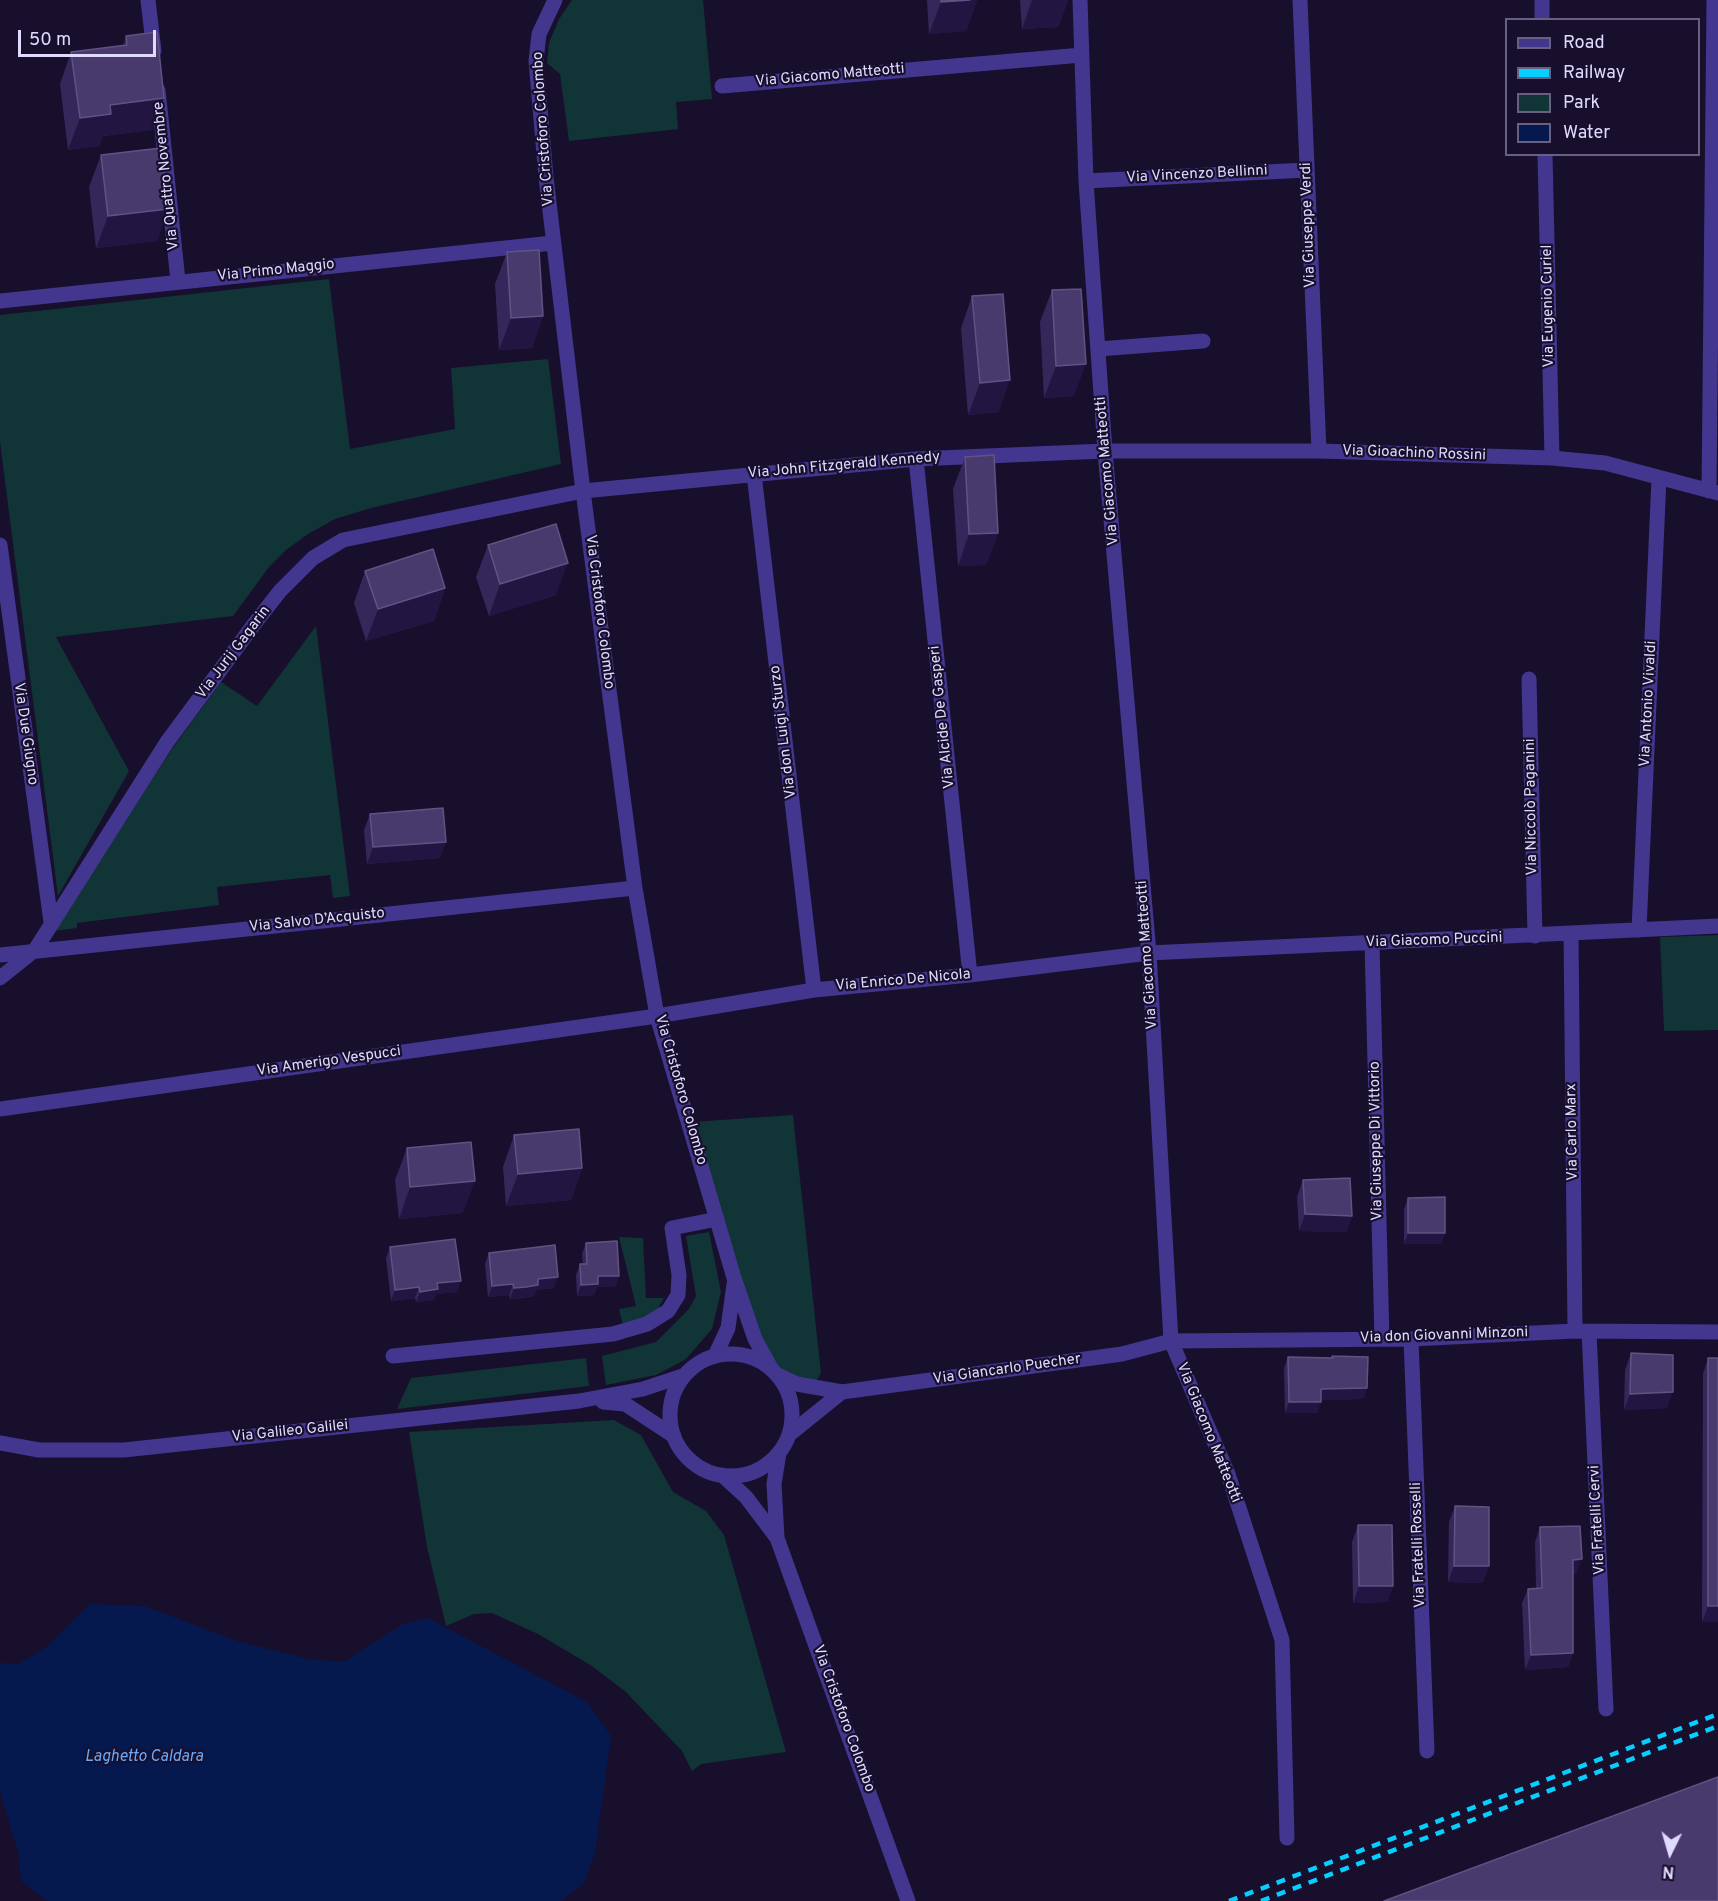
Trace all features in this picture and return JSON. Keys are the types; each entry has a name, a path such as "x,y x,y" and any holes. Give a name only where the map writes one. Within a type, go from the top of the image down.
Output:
{"street":[{"name":"Via Quattro Novembre","path":"148,0 178,281"},
{"name":"Via Cristoforo Colombo","path":"555,0 539,34 536,61 553,243 635,888 657,1016 734,1278 755,1339 774,1372"},
{"name":"Via Giacomo Matteotti","path":"1080,0 1086,181 1106,451 1149,953 1171,1341 1228,1474 1282,1640 1287,1838"},
{"name":"Via Giuseppe Verdi","path":"1300,0 1319,451"},
{"path":"1542,0 1542,18"},
{"path":"1713,492 1714,0"},
{"name":"Via Giacomo Matteotti","path":"722,86 1082,55"},
{"name":"Via Eugenio Curiel","path":"1545,156 1552,458"},
{"name":"Via Vincenzo Bellinni","path":"1086,181 1307,170"},
{"name":"Via Primo Maggio","path":"0,302 178,281 553,243"},
{"path":"1098,349 1203,341"},
{"name":"Via Gioachino Rossini","path":"1106,451 1319,451 1552,458 1605,463 1713,492"},
{"name":"Via John Fitzgerald Kennedy","path":"583,491 916,459 1106,451"},
{"name":"Via Alcide De Gasperi","path":"916,459 970,975"},
{"name":"Via don Luigi Sturzo","path":"754,474 814,990"},
{"name":"Via Antonio Vivaldi","path":"1639,930 1659,478"},
{"name":"Via Jurij Gagarin","path":"0,978 35,950 167,742 274,599 313,558 343,540 583,491"},
{"name":"Via Due Giugno","path":"0,545 51,922"},
{"name":"Via Niccolò Paganini","path":"1529,679 1535,936"},
{"name":"Via Salvo D’Acquisto","path":"0,954 635,888"},
{"name":"Via Giacomo Puccini","path":"1149,953 1718,926"},
{"name":"Via Carlo Marx","path":"1570,933 1582,1331"},
{"name":"Via Giuseppe Di Vittorio","path":"1372,943 1382,1339"},
{"name":"Via Enrico De Nicola","path":"657,1016 814,990 970,975 1149,953"},
{"name":"Via Amerigo Vespucci","path":"0,1109 657,1016"},
{"path":"393,1356 613,1334 647,1324 668,1311 678,1295 679,1275 672,1228 717,1219"},
{"name":"Via Cristoforo Colombo","path":"716,1356 728,1328 734,1278"},
{"name":"Via don Giovanni Minzoni","path":"1171,1341 1411,1339 1582,1331 1718,1332"},
{"name":"Via Fratelli Cervi","path":"1582,1331 1606,1709"},
{"name":"Via Fratelli Rosselli","path":"1411,1339 1427,1751"},
{"name":"Via Giancarlo Puecher","path":"774,1372 797,1384 842,1392 1122,1354 1171,1341"},
{"path":"735,1354 754,1358 774,1372 788,1393 793,1413 790,1434 780,1453 768,1464 754,1472 738,1476 722,1475 702,1469 686,1455 674,1436 671,1404 676,1389 685,1375 699,1363 716,1356 735,1354"},
{"name":"Via Galileo Galilei","path":"0,1443 39,1450 124,1450 579,1401 643,1389 685,1375"},
{"path":"790,1434 842,1392"},
{"name":"Via Galileo Galilei","path":"579,1401 625,1404 674,1436"},
{"name":"Via Cristoforo Colombo","path":"780,1453 774,1485 777,1538 908,1901"},
{"name":"Via Cristoforo Colombo","path":"722,1475 746,1497 777,1538"}],"green space":[{"path":"572,0 703,0 712,99 676,102 678,129 569,141 560,74 547,63 549,43 559,19"},
{"path":"329,279 350,449 455,429 451,368 548,359 561,464 371,508 335,519 286,550 269,567 233,616 56,637 129,771 58,896 0,442 0,315"},
{"path":"316,626 350,896 333,898 330,875 217,887 219,905 77,923 77,928 54,931 172,749 221,682 257,706"},
{"path":"1718,935 1718,1030 1664,1031 1660,937"},
{"path":"793,1115 821,1373 817,1380 793,1378 777,1365 758,1333 692,1122"},
{"path":"709,1232 721,1292 712,1329 686,1359 656,1375 606,1385 602,1356 656,1342 689,1309 696,1296 686,1236"},
{"path":"619,1237 643,1238 646,1298 664,1298 657,1310 646,1318 623,1326 619,1309 636,1306"},
{"path":"586,1358 589,1386 397,1409 411,1378"},
{"path":"614,1420 641,1435 673,1492 706,1511 724,1535 786,1752 701,1764 692,1771 682,1751 626,1692 592,1666 538,1634 492,1613 474,1614 446,1626 427,1547 409,1432"}],"water":[{"name":"Laghetto Caldara","path":"90,1604 145,1606 237,1641 312,1660 345,1661 403,1624 428,1618 587,1702 611,1736 595,1853 584,1883 561,1901 48,1901 21,1881 19,1855 0,1792 0,1663 19,1664 48,1646"}],"building":[{"path":"941,0 970,0 941,2"},
{"path":"157,32 164,98 110,105 111,114 80,118 71,52 127,45 126,36"},
{"path":"161,148 168,209 108,216 101,155"},
{"path":"539,250 543,316 511,318 507,252"},
{"path":"1081,289 1086,364 1056,366 1052,290"},
{"path":"1003,294 1010,380 980,383 972,296"},
{"path":"994,455 998,533 969,534 965,457"},
{"path":"556,524 568,563 500,584 488,545"},
{"path":"433,549 445,588 378,609 365,571"},
{"path":"443,808 446,842 373,847 370,814"},
{"path":"579,1129 582,1168 518,1174 514,1135"},
{"path":"471,1142 475,1181 410,1187 407,1148"},
{"path":"1350,1178 1352,1216 1305,1214 1303,1180"},
{"path":"1445,1197 1445,1233 1408,1233 1408,1198"},
{"path":"455,1239 461,1281 437,1283 438,1289 420,1292 419,1287 395,1290 390,1247"},
{"path":"617,1241 619,1276 598,1276 598,1284 581,1285 580,1264 587,1264 586,1243"},
{"path":"555,1245 558,1277 538,1279 538,1285 526,1287 514,1288 513,1284 492,1286 489,1253"},
{"path":"1631,1353 1673,1355 1673,1392 1630,1394"},
{"path":"1332,1356 1368,1357 1367,1388 1321,1389 1321,1402 1289,1402 1288,1357 1333,1358"},
{"path":"1708,1358 1718,1358 1718,1606 1708,1606"},
{"path":"1455,1506 1489,1507 1489,1566 1454,1566"},
{"path":"1358,1525 1392,1525 1393,1586 1359,1586"},
{"path":"1580,1526 1582,1559 1573,1560 1573,1653 1531,1655 1528,1589 1542,1588 1540,1527"},
{"path":"1718,1777 1718,1901 1384,1901"}],"railway":[{"path":"1229,1901 1718,1714"},
{"path":"1261,1901 1718,1726"}]}
